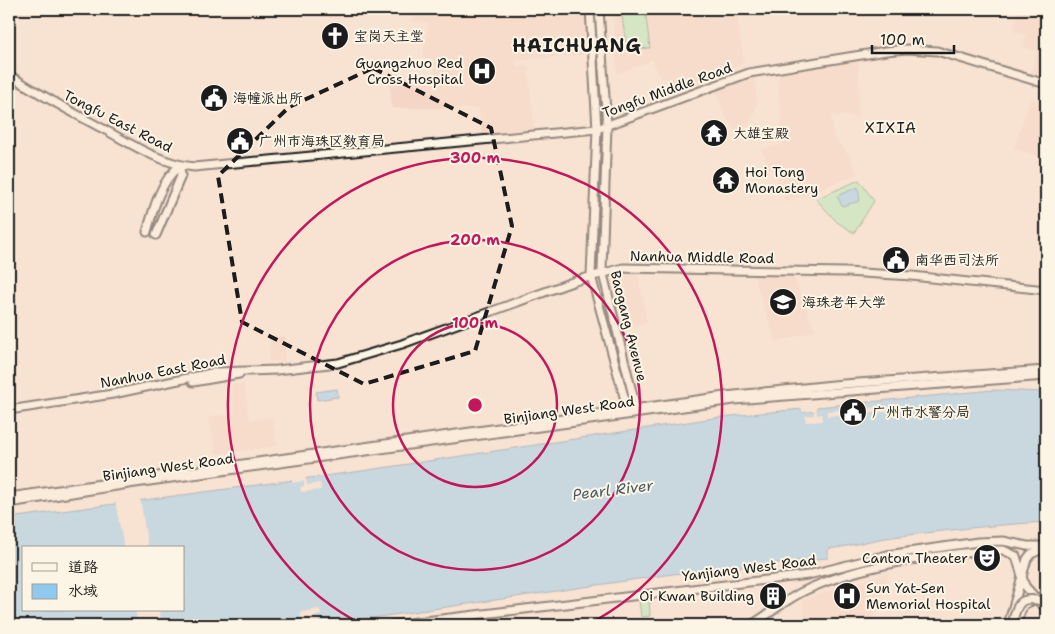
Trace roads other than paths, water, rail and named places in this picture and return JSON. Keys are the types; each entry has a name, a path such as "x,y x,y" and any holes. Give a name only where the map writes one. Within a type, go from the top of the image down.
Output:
{"main road":[{"name":"Baogang Avenue","path":"590,9 597,129 591,276 632,411"},
{"name":"Baogang Avenue","path":"599,9 607,126 602,272 632,411"},
{"name":"Tongfu Middle Road","path":"282,157 597,129 714,85 756,72 859,54 900,50 937,51 1046,84"},
{"name":"Tongfu East Road","path":"9,75 118,137 162,160 180,166 199,166 282,157"},
{"path":"147,232 172,172 180,166"},
{"path":"156,235 181,176 180,166"},
{"path":"164,188 173,192"},
{"name":"Nanhua Middle Road","path":"381,351 602,272 640,267 870,273 1046,290"},
{"name":"Nanhua East Road","path":"9,410 122,393 207,373 228,370 266,371 318,366 381,351"},
{"name":"Binjiang West Road","path":"9,496 802,388 1046,370"},
{"path":"193,382 266,371"},
{"name":"Binjiang West Road","path":"9,503 632,411 761,397 1046,376"},
{"name":"Yanjiang West Road","path":"392,625 795,576 828,571 900,553 978,542 1002,541 1027,546 1046,547"},
{"path":"1008,625 1029,556 1046,547"},
{"name":"Yanjiang West Road","path":"804,591 845,576 883,566 992,550 1004,550 1016,556 1022,577"},
{"path":"751,625 804,591 802,581 795,576"},
{"path":"1022,577 1027,590 1041,600"},
{"path":"1012,625 1016,608 1022,601 1030,598 1041,600"},
{"path":"1016,625 1021,608 1026,603 1041,600"}],"water":[{"path":"858,187 860,201 842,206 837,196"},
{"path":"337,389 338,397 317,400 316,392"},
{"name":"Pearl River","path":"993,390 1046,392 1046,522 966,528 885,538 828,549 828,558 673,574 324,625 9,625 9,518 362,471 721,417 802,409 802,412 816,411 817,407"}],"place":[{"name":"宝岗天主堂","path":"335,36"},
{"name":"Guangzhuo Red Cross Hospital","path":"482,71"},
{"name":"海幢派出所","path":"214,98"},
{"name":"大雄宝殿","path":"714,133"},
{"name":"广州市海珠区教育局","path":"240,141"},
{"name":"Hoi Tong Monastery","path":"726,180"},
{"name":"南华西司法所","path":"896,260"},
{"name":"海珠老年大学","path":"783,302"},
{"name":"广州市水警分局","path":"853,412"},
{"name":"Canton Theater","path":"987,558"},
{"name":"Oi Kwan Building","path":"773,596"},
{"name":"Sun Yat-Sen Memorial Hospital","path":"847,596"}],"district":[{"name":"HAICHUANG","path":"577,45"},
{"name":"XIXIA","path":"891,128"}]}
